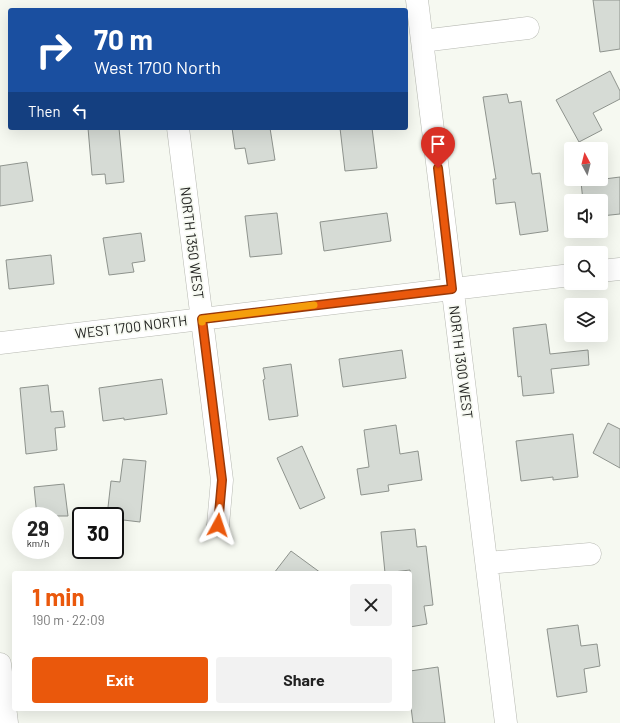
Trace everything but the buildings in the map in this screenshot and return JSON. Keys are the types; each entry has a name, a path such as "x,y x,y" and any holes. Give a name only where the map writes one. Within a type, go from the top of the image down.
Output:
{"street":[{"name":"NORTH 1300 WEST","path":"417,0 506,723"},
{"path":"422,41 528,28"},
{"name":"NORTH 1350 WEST","path":"178,130 222,480 218,525"},
{"path":"608,270 620,269"},
{"name":"WEST 1700 NORTH","path":"0,343 564,276"},
{"path":"487,563 590,554"},
{"path":"0,664 7,723"}],"slow traffic":[{"path":"202,322 202,319 314,305"}],"route":[{"path":"218,525 222,480 202,319 452,289 438,168"}]}
